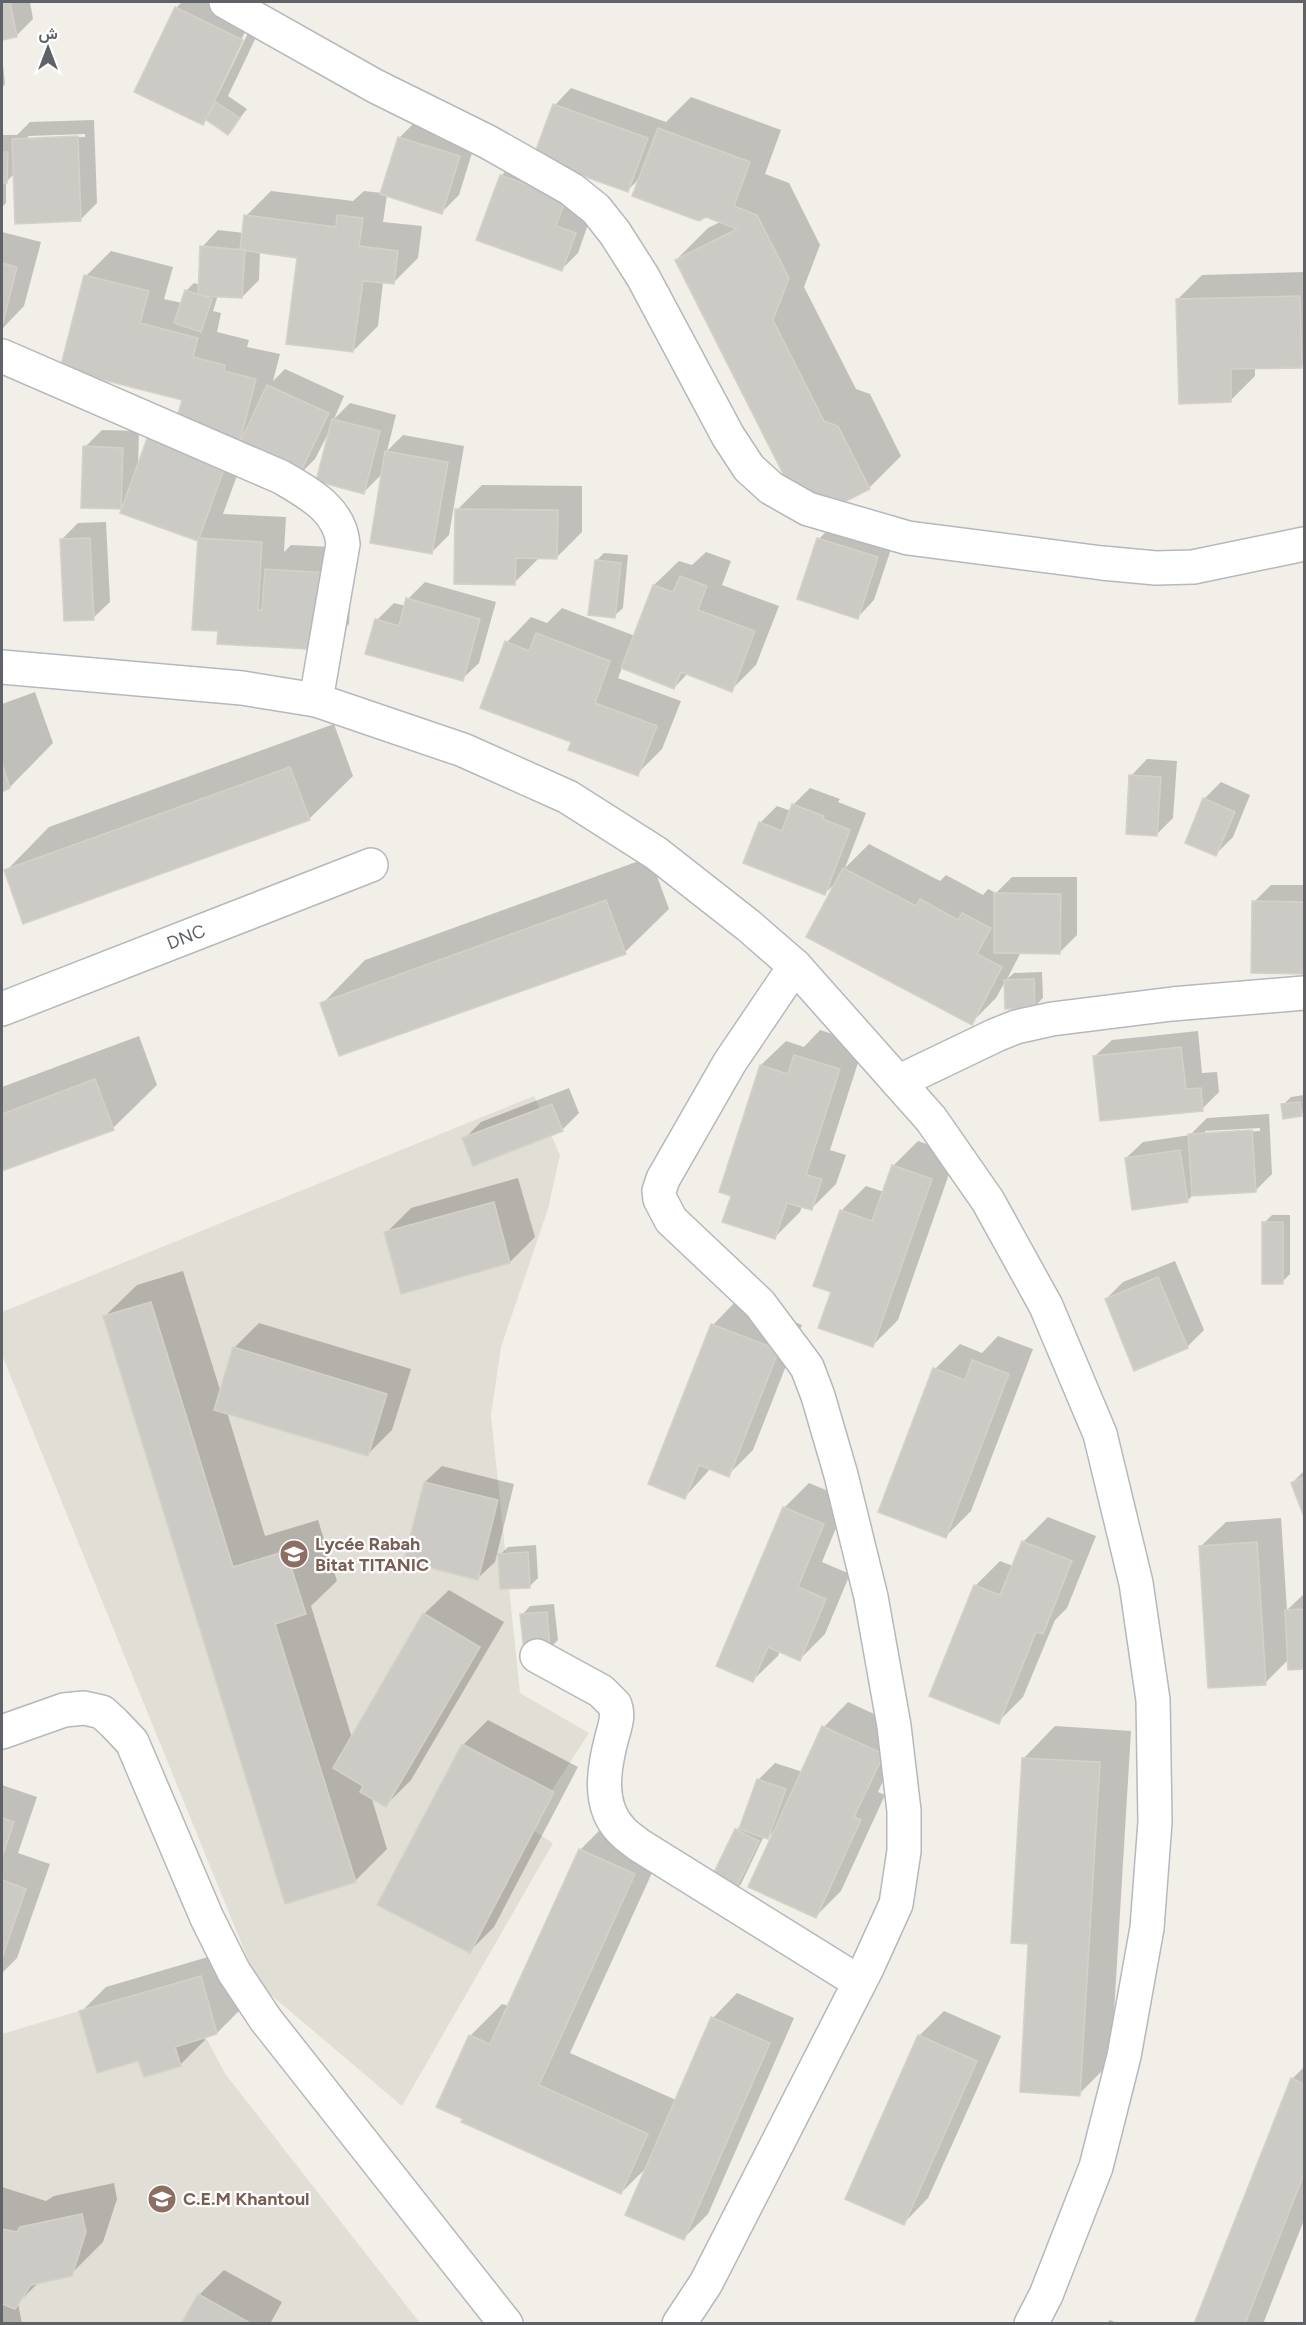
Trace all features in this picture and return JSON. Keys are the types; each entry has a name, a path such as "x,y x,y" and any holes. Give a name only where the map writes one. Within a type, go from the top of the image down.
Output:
{"street":[{"path":"226,2 375,86 488,142 571,189 596,209 615,232 643,277 728,436 749,468 771,488 808,509 909,538 1156,568 1193,567 1305,544"},
{"path":"2,356 281,477 328,510 342,531 343,544 316,700"},
{"path":"2,667 242,688 316,700 463,750 568,796 656,853 749,926 795,966 931,1119 988,1201 1046,1306 1100,1434 1136,1583 1153,1700 1155,1822 1147,1928 1124,2056 1095,2167 1046,2295 1031,2324"},
{"name":"DNC","path":"2,1009 371,865"},
{"path":"679,2324 706,2283 859,1982 896,1904 904,1851 904,1811 894,1726 871,1597 841,1475 818,1396 807,1367 760,1304 672,1220 660,1199 659,1191 663,1179 730,1062 795,966"},
{"path":"898,1082 996,1035 1016,1027 1052,1019 1173,1004 1305,993"},
{"path":"537,1656 601,1691 615,1705 617,1718 606,1762 604,1787 610,1813 622,1831 639,1845 859,1982"},
{"path":"2,1731 64,1710 84,1708 102,1712 132,1742 207,1918 234,1972 266,2020 506,2324"}],"shaded area":[{"name":"Lycée Rabah Bitat TITANIC","path":"534,1096 560,1155 548,1209 501,1347 491,1415 520,1693 589,1733 528,1827 553,1843 402,2106 258,1984 2,1355 2,1312"},
{"name":"C.E.M Khantoul","path":"176,1982 226,2075 420,2323 2,2323 2,2034"}],"building":[{"path":"2,2 10,2 17,37 2,40"},
{"path":"175,7 243,40 203,125 134,92"},
{"path":"216,102 240,118 228,135 205,119"},
{"path":"553,104 648,138 628,192 533,158"},
{"path":"658,128 750,162 734,206 757,215 789,278 773,320 824,421 838,426 870,489 807,521 675,260 737,229 706,217 699,221 632,196"},
{"path":"78,136 81,221 15,224 12,139"},
{"path":"398,137 460,156 442,214 380,194"},
{"path":"2,152 8,152 7,183 2,183"},
{"path":"500,175 566,199 556,226 576,233 562,271 476,240"},
{"path":"244,215 336,227 337,215 363,218 359,246 398,251 394,284 363,281 353,352 286,344 297,258 240,250"},
{"path":"200,246 245,250 242,298 198,296"},
{"path":"2,263 17,267 2,326"},
{"path":"84,275 149,291 140,323 198,338 193,357 225,365 224,371 256,379 240,441 175,425 182,400 60,369"},
{"path":"185,290 212,299 201,332 174,323"},
{"path":"1300,296 1302,368 1231,369 1231,402 1179,404 1176,299"},
{"path":"267,385 329,413 298,477 237,449"},
{"path":"332,419 380,431 364,494 316,481"},
{"path":"148,436 226,464 198,541 120,513"},
{"path":"83,446 123,448 121,509 81,508"},
{"path":"385,451 448,462 432,554 370,543"},
{"path":"455,509 558,510 557,559 516,558 515,585 454,584"},
{"path":"90,538 94,620 64,621 60,539"},
{"path":"198,538 262,542 258,610 262,610 265,569 329,573 324,650 217,644 218,631 192,630"},
{"path":"817,538 878,557 858,619 797,599"},
{"path":"595,560 621,563 615,618 588,615"},
{"path":"680,576 707,586 698,610 755,631 732,692 681,672 674,689 621,668 653,585 673,592"},
{"path":"406,598 480,619 463,681 365,654 375,619 399,626"},
{"path":"536,633 610,661 595,703 657,726 638,776 568,750 571,742 480,708 505,641 529,651"},
{"path":"2,763 10,788 2,792"},
{"path":"290,767 310,820 23,924 4,870"},
{"path":"1129,775 1161,777 1157,836 1126,834"},
{"path":"1203,798 1235,812 1216,856 1185,843"},
{"path":"792,804 824,816 823,819 850,830 825,895 743,863 759,822 782,831"},
{"path":"843,868 916,906 920,899 958,920 962,913 991,928 977,954 1002,967 972,1025 806,937"},
{"path":"994,893 1061,894 1060,954 994,953"},
{"path":"606,900 626,954 339,1056 320,1003"},
{"path":"1252,901 1304,902 1304,974 1251,973"},
{"path":"1034,979 1035,1008 1005,1009 1004,980"},
{"path":"1181,1047 1186,1089 1201,1088 1203,1111 1100,1121 1093,1056"},
{"path":"794,1055 840,1069 806,1175 822,1179 812,1210 787,1203 775,1239 722,1222 731,1196 719,1192 760,1065 788,1074"},
{"path":"95,1079 114,1130 2,1171 2,1114"},
{"path":"1300,1102 1302,1116 1283,1119 1281,1104"},
{"path":"552,1104 563,1131 473,1166 462,1138"},
{"path":"1252,1130 1256,1192 1192,1196 1188,1134"},
{"path":"1180,1150 1188,1202 1132,1210 1125,1158"},
{"path":"892,1165 932,1179 873,1347 818,1328 831,1292 813,1286 840,1210 872,1221"},
{"path":"494,1202 510,1263 401,1294 384,1232"},
{"path":"1262,1222 1283,1222 1283,1284 1262,1284"},
{"path":"1158,1277 1188,1348 1134,1371 1105,1299"},
{"path":"151,1302 233,1567 286,1551 306,1614 275,1624 356,1882 285,1904 103,1316"},
{"path":"711,1324 779,1350 729,1477 699,1465 685,1499 648,1484"},
{"path":"233,1347 387,1394 368,1456 214,1410"},
{"path":"972,1360 1009,1374 946,1538 878,1512 933,1368 965,1380"},
{"path":"1304,1477 1304,1517 1291,1483"},
{"path":"424,1482 498,1500 478,1580 404,1561"},
{"path":"783,1507 824,1524 798,1587 826,1599 800,1661 768,1647 753,1682 716,1666"},
{"path":"1022,1541 1072,1561 1043,1634 1036,1632 999,1724 929,1696 974,1585 1000,1595"},
{"path":"1257,1542 1266,1685 1208,1688 1199,1546"},
{"path":"528,1552 530,1588 500,1589 498,1554"},
{"path":"1304,1609 1304,1669 1288,1670 1285,1610"},
{"path":"547,1612 550,1649 524,1651 520,1614"},
{"path":"423,1613 480,1647 386,1807 360,1792 363,1786 333,1768"},
{"path":"822,1726 884,1754 854,1817 861,1820 816,1918 748,1887"},
{"path":"462,1744 554,1792 470,1953 377,1905"},
{"path":"1022,1758 1100,1762 1080,2096 1020,2092 1028,1944 1011,1943"},
{"path":"757,1779 786,1789 768,1839 739,1829"},
{"path":"2,1818 14,1822 2,1857"},
{"path":"735,1829 759,1841 733,1894 709,1883"},
{"path":"579,1849 635,1874 539,2085 648,2134 621,2194 461,2122 463,2119 436,2107 469,2035 490,2044"},
{"path":"2,1880 26,1889 2,1958"},
{"path":"201,1976 217,2034 175,2047 181,2066 144,2077 138,2061 97,2073 79,2011"},
{"path":"711,2017 770,2043 684,2240 625,2215"},
{"path":"918,2035 977,2061 904,2225 845,2199"},
{"path":"1291,2078 1304,2084 1304,2174 1245,2324 1194,2324"},
{"path":"82,2214 86,2232 72,2276 31,2285 15,2309 2,2304 2,2229 17,2232 20,2227"},
{"path":"198,2294 252,2324 181,2324"}],"place":[{"name":"Lycée Rabah Bitat TITANIC","path":"294,1554"},
{"name":"C.E.M Khantoul","path":"162,2199"}]}
